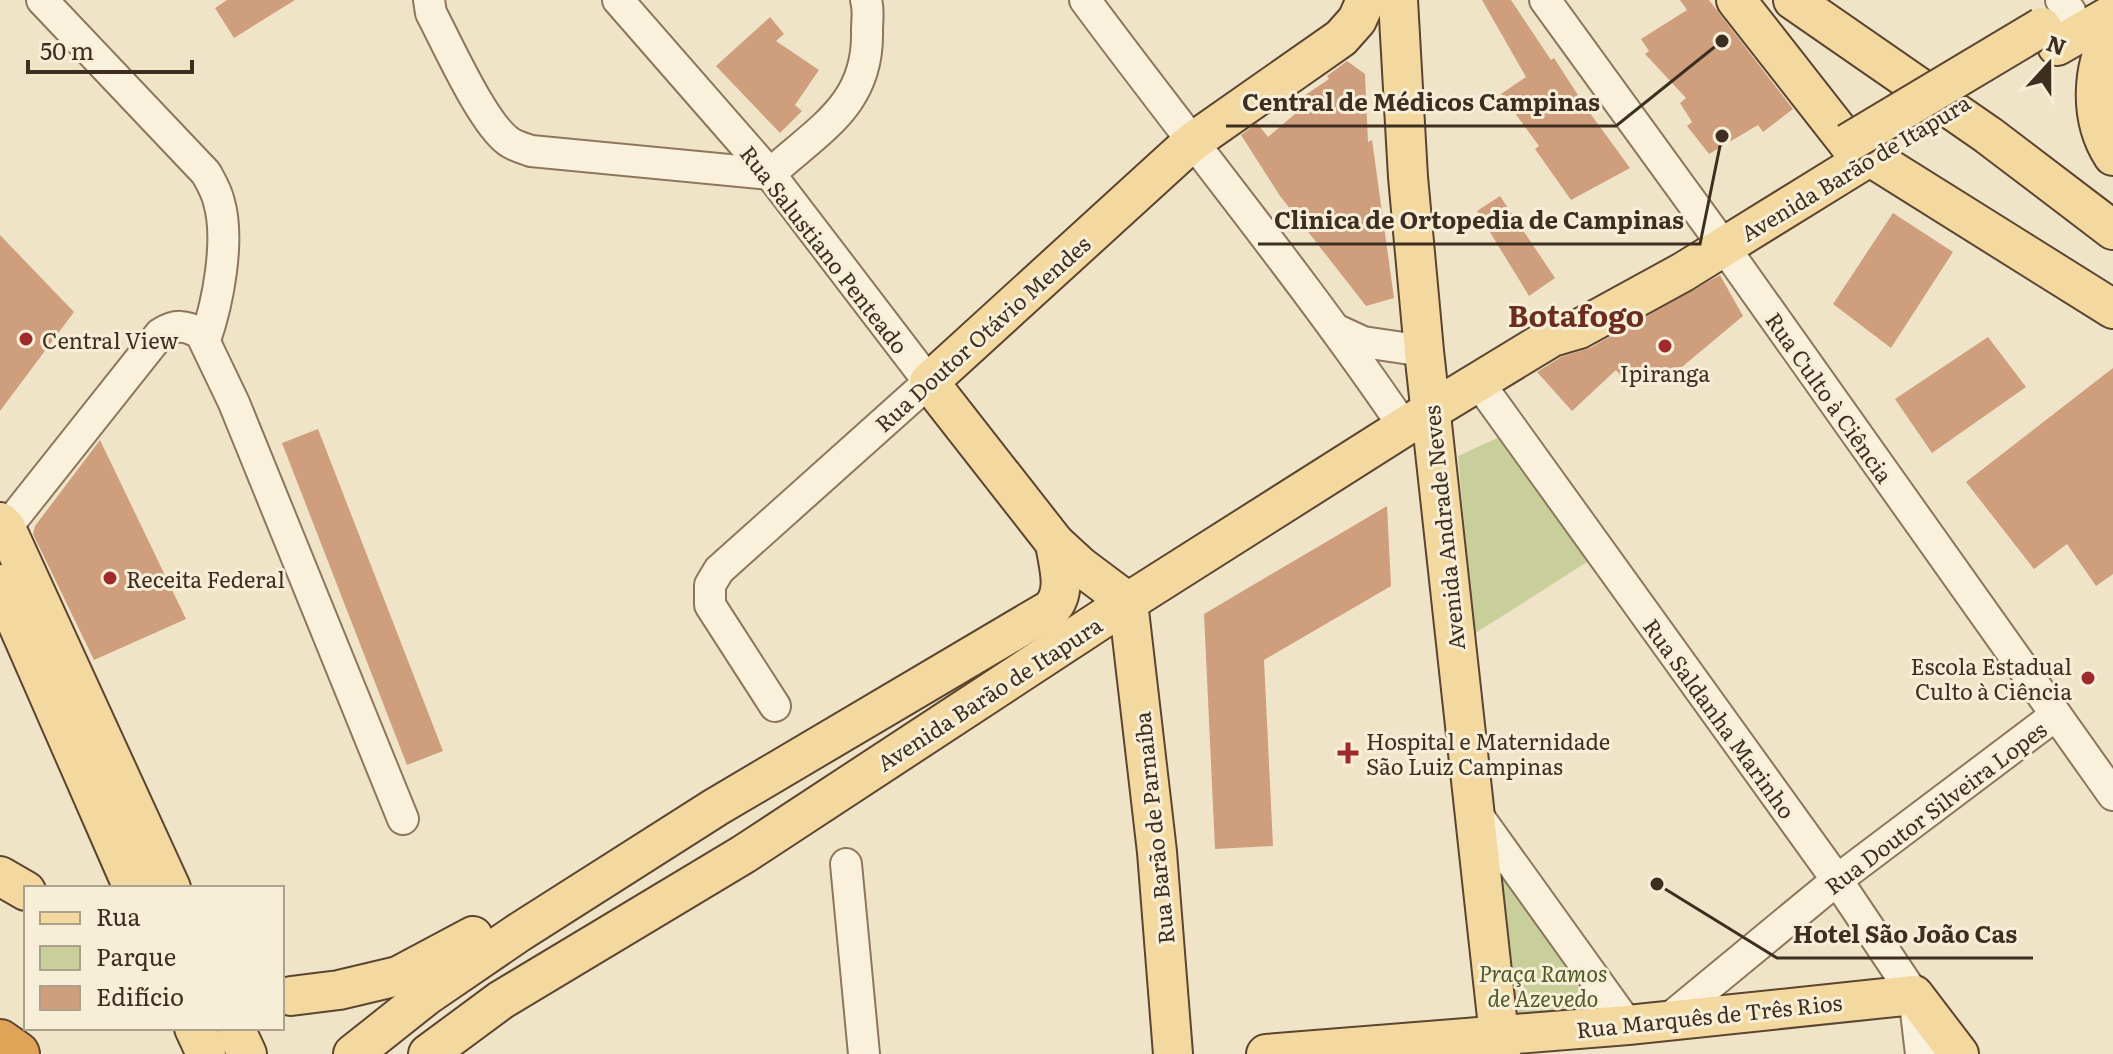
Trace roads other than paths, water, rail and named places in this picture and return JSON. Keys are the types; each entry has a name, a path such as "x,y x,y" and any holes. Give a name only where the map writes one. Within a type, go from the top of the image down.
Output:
{"highway":[{"path":"0,1042 17,1054"}],"main road":[{"name":"Rua Doutor Otávio Mendes","path":"929,382 1191,143 1341,38 1357,20 1366,0"},
{"name":"Avenida Andrade Neves","path":"1398,0 1408,177 1424,351 1418,419 1472,808 1500,1044"},
{"path":"1736,0 1858,150 2113,309"},
{"path":"1793,0 1988,135 2113,230"},
{"name":"Avenida Barão de Itapura","path":"428,1054 501,1000 744,854 1128,602 1552,337 1569,313 1718,238 2064,17 2113,14"},
{"path":"2113,30 2100,62 2096,99 2104,143 2113,156"},
{"path":"1341,38 1372,50 1385,67 1392,153 1408,177"},
{"name":"Rua Salustiano Penteado","path":"929,382 1055,543 1128,602"},
{"path":"2,528 170,886"},
{"name":"Avenida Barão de Itapura","path":"353,1054 452,978 716,807 1051,609 1059,601 1061,589 1055,543"},
{"path":"0,584 14,640 132,886"},
{"name":"Rua Barão de Parnaíba","path":"1128,602 1157,852 1173,1054"},
{"path":"291,996 339,990 398,976 605,861 626,851 657,846"},
{"path":"0,876 24,890"},
{"name":"Rua Marquês de Três Rios","path":"1266,1054 1500,1044 1628,1025 1914,995"},
{"name":"Rua Saldanha Marinho","path":"1914,995 1959,1054"},
{"path":"195,1030 206,1054"},
{"path":"236,1030 247,1054"}],"street":[{"path":"42,0 206,173 219,199 224,223 217,306 205,340"},
{"path":"429,0 431,13 472,89 495,128 509,142 531,151 770,174 827,126 860,83 868,50 866,0"},
{"name":"Rua Salustiano Penteado","path":"618,0 770,174 929,382"},
{"path":"1085,0 1191,143 1285,259 1337,330 1418,419"},
{"name":"Rua Culto à Ciência","path":"1545,0 1718,238 2113,795"},
{"path":"2,528 160,334 178,325 195,331 205,340 234,403 403,819"},
{"path":"1337,330 1363,342 1424,351"},
{"name":"Rua Doutor Otávio Mendes","path":"775,706 710,605 710,585 719,570 929,382"},
{"name":"Rua Saldanha Marinho","path":"1479,383 1837,880 1914,995"},
{"name":"Rua Doutor Silveira Lopes","path":"1666,1021 1837,880 2056,715"},
{"path":"1472,808 1628,1025"},
{"path":"846,864 864,1054"},
{"path":"1914,995 1921,1054"}],"place":[{"name":"Central de Médicos Campinas","path":"1722,41"},
{"name":"Clinica de Ortopedia de Campinas","path":"1722,136"},
{"name":"Central View","path":"26,339"},
{"name":"Ipiranga","path":"1665,346"},
{"name":"Receita Federal","path":"110,578"},
{"name":"Escola Estadual Culto à Ciência","path":"2088,678"},
{"name":"Hospital e Maternidade São Luiz Campinas","path":"1348,753"},
{"name":"Hotel São João Cas","path":"1657,884"}],"district":[{"name":"Botafogo","path":"1576,314"}],"park label":[{"name":"Praça Ramos de Azevedo","path":"1543,984"}]}
